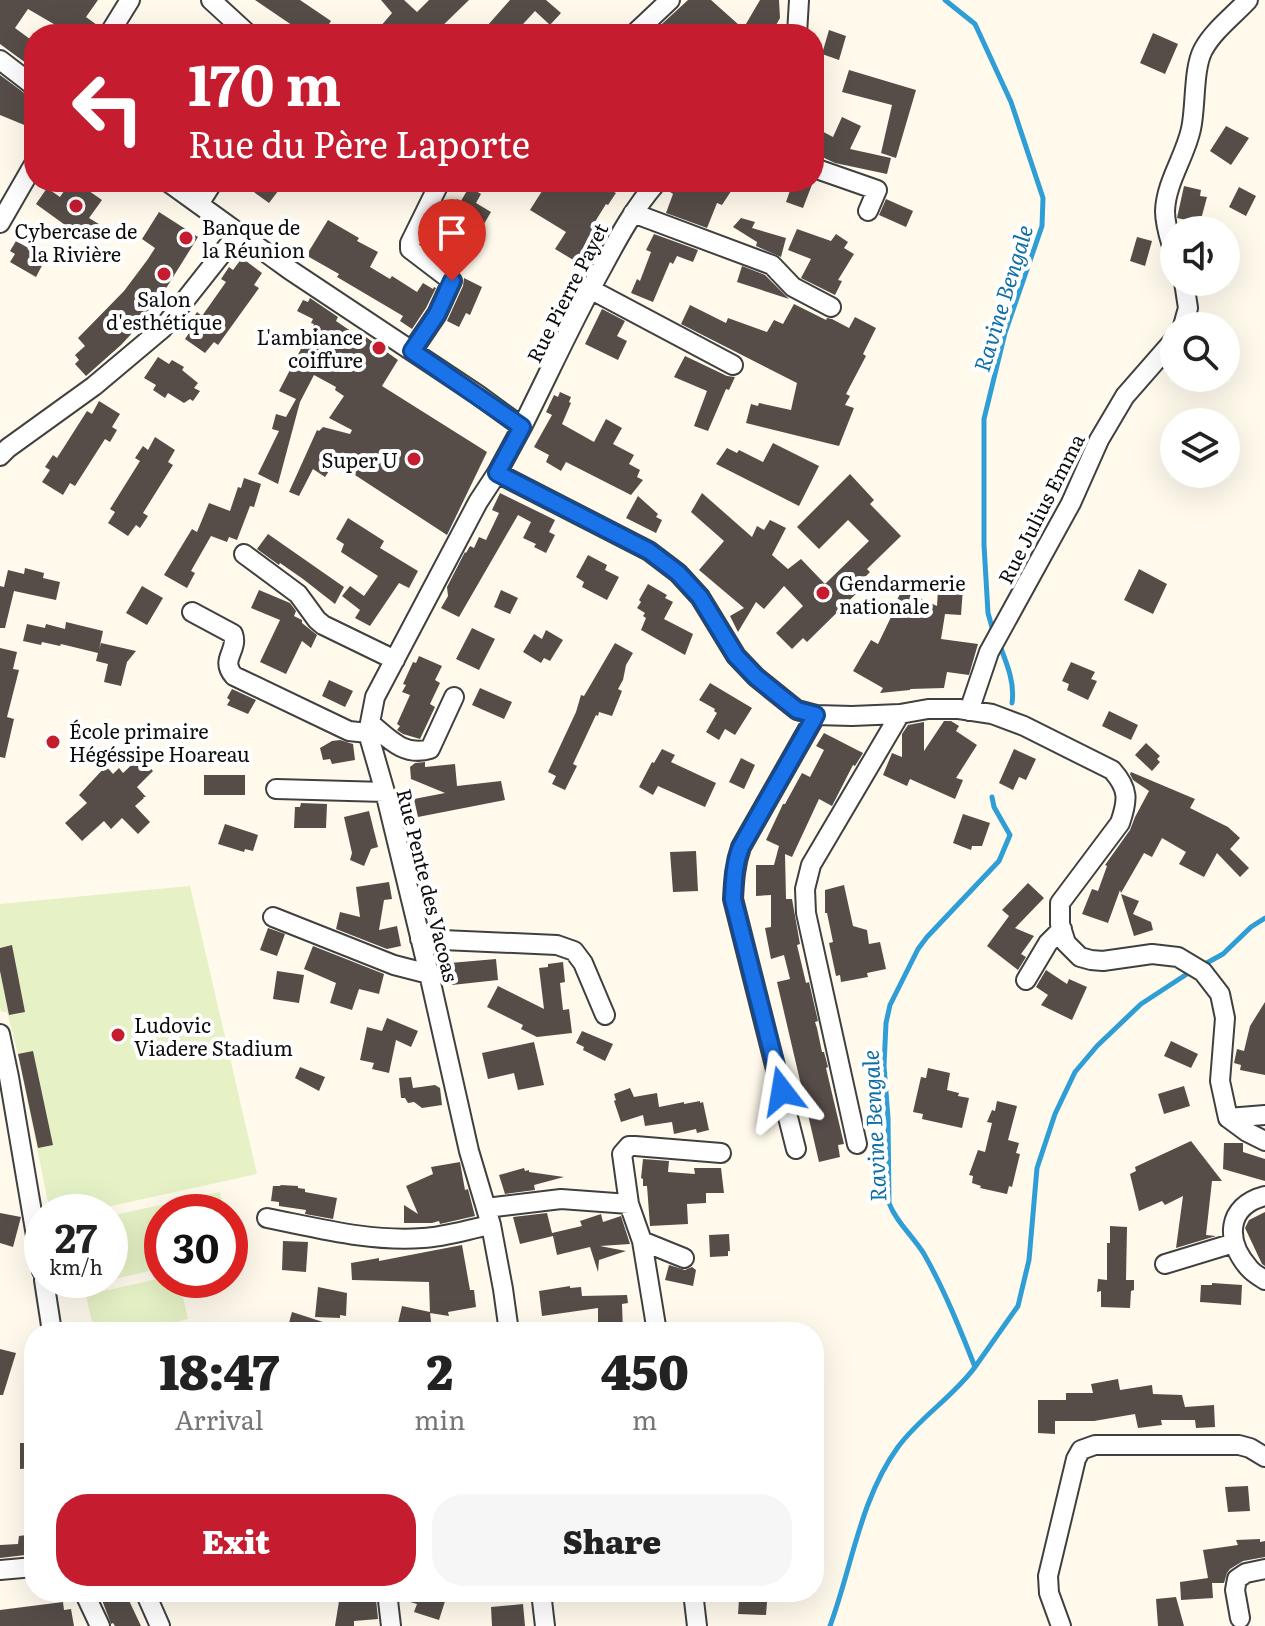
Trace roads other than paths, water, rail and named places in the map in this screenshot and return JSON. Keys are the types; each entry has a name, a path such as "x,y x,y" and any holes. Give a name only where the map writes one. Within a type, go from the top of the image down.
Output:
{"street":[{"path":"115,24 130,0"},
{"path":"211,0 237,24"},
{"path":"645,24 670,0"},
{"path":"798,24 799,0"},
{"path":"1166,216 1171,184 1191,130 1200,58 1210,38 1248,0"},
{"path":"0,60 24,78"},
{"path":"824,171 877,190 868,211"},
{"path":"0,223 24,181"},
{"path":"182,192 290,270 522,427"},
{"path":"199,204 207,192"},
{"path":"412,351 437,314 452,281 410,249 410,243 435,192"},
{"name":"Rue Pierre Payet","path":"497,473 590,289 633,213 649,192"},
{"path":"633,213 772,265 793,287 831,307"},
{"path":"3,449 94,386 163,328 239,232"},
{"path":"590,289 733,365"},
{"name":"Rue Julius Emma","path":"969,711 989,652 1071,503 1099,440 1125,396 1160,356"},
{"path":"369,728 375,697 478,502 497,473 649,551 678,573 700,597 736,656 756,677 797,710 816,715 852,716 900,714 928,709 992,714 1024,726 1112,770 1123,782 1125,809 1120,823 1060,903 1066,943 1080,957 1091,960 1152,954 1178,957 1203,972 1220,994 1225,1018 1220,1081 1228,1118 1265,1141"},
{"path":"244,554 298,594 323,625 395,660"},
{"path":"192,612 233,634 235,641 227,662 234,676 349,731 369,728 402,749 413,752 430,749 454,697"},
{"path":"857,1144 806,913 805,889 811,865 900,714"},
{"path":"796,1149 733,899 736,861 741,847 816,715"},
{"name":"Rue Pente des Vacoas","path":"369,728 469,1151 489,1216 508,1322"},
{"path":"276,789 385,792"},
{"path":"273,917 394,965 429,974"},
{"path":"1026,980 1048,943 1062,929"},
{"path":"420,939 557,945 574,951 583,963 605,1015"},
{"path":"0,1034 29,1194"},
{"path":"1228,1118 1265,1115"},
{"path":"655,1322 642,1241 629,1204 622,1154 629,1146 721,1153"},
{"path":"1265,1196 1245,1205 1235,1216 1232,1229 1234,1243 1249,1269 1265,1280"},
{"path":"267,1218 361,1236 427,1238 489,1216 561,1199 629,1204"},
{"path":"642,1241 684,1258"},
{"path":"1165,1264 1234,1243"},
{"path":"47,1298 50,1322"},
{"path":"1061,1626 1049,1593 1048,1576 1076,1459 1081,1450 1095,1445 1239,1445 1265,1457"},
{"path":"0,1570 24,1568"},
{"path":"1240,1618 1235,1590 1237,1579 1246,1573 1265,1569"},
{"path":"89,1602 100,1626"},
{"path":"149,1602 160,1626"},
{"path":"388,1602 391,1626"},
{"path":"542,1602 545,1626"},
{"path":"694,1602 697,1626"}],"waterway":[{"name":"Ravine Bengale","path":"945,0 975,24 1011,102 1043,198 1042,226 1005,333 984,419 984,545 988,613 993,631"},
{"name":"Ravine Bengale","path":"1000,646 1011,681 1012,703"},
{"name":"Ravine Bengale","path":"830,1626 858,1534 885,1467 907,1436 975,1367 931,1267 889,1203 884,1066 890,1005 918,949 999,861 1010,835 994,807 992,797"},
{"path":"1203,965 1223,954 1265,918"},
{"path":"975,1367 1018,1306 1029,1260 1037,1168 1055,1114 1075,1072 1141,1004 1190,972"}],"place":[{"name":"Cybercase de la Rivière","path":"76,206"},
{"name":"Banque de la Réunion","path":"186,238"},
{"name":"Salon d'esthétique","path":"164,274"},
{"name":"L'ambiance coiffure","path":"379,348"},
{"name":"Super U","path":"414,459"},
{"name":"Gendarmerie nationale","path":"823,593"},
{"name":"École primaire Hégéssipe Hoareau","path":"53,742"},
{"name":"Ludovic Viadere Stadium","path":"118,1035"}]}
